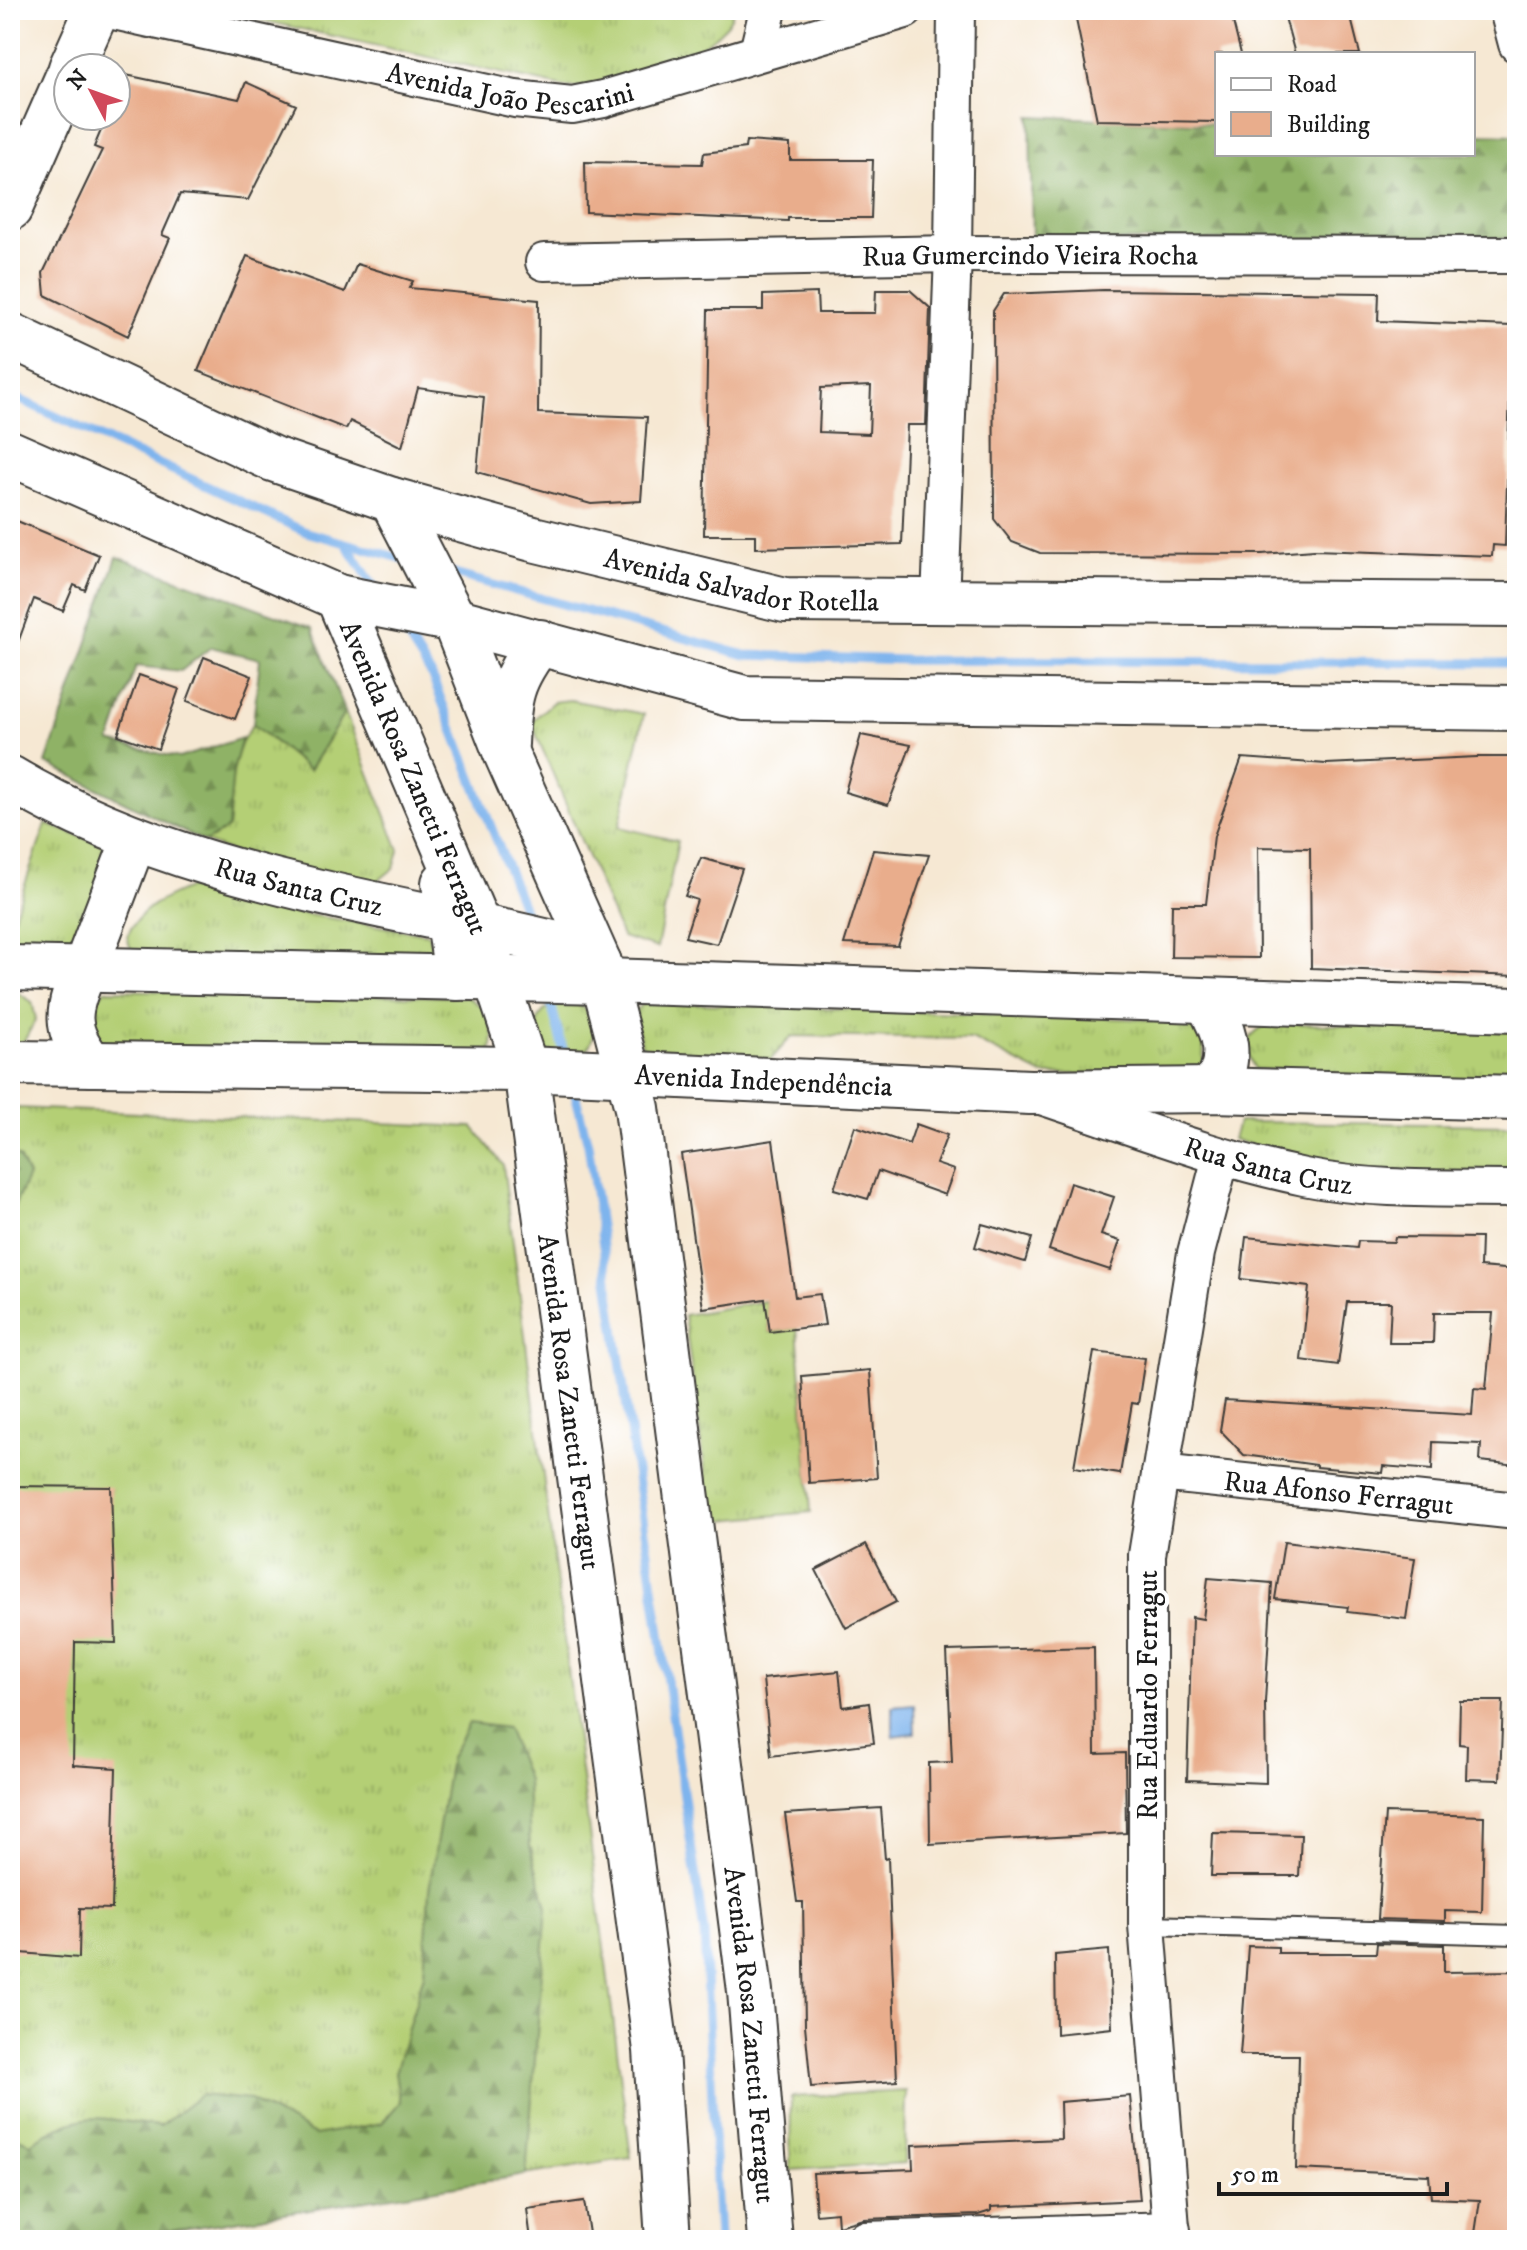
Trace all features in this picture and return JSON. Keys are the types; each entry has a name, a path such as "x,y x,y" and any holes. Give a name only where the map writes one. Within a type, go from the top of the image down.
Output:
{"main road":[{"path":"78,52 97,10"},
{"path":"10,208 52,112"},
{"name":"Avenida Salvador Rotella","path":"10,335 273,459 392,500 533,539 785,600 1517,605"},
{"path":"10,453 338,597 454,620 744,698 1517,708"},
{"name":"Avenida Rosa Zanetti Ferragut","path":"392,500 454,620 505,751 603,972 637,1108 750,1991 770,2240"},
{"name":"Avenida Rosa Zanetti Ferragut","path":"338,597 436,829 478,979 526,1069 656,2050 668,2240"},
{"path":"505,751 507,709 517,672 540,642"},
{"name":"Rua Santa Cruz","path":"10,778 134,840 237,872 569,947 603,972"},
{"path":"92,1064 76,1046 68,1015 134,840"},
{"path":"10,968 478,979 603,972 1208,1003 1517,1010"},
{"path":"1208,1003 1226,1037 1221,1078 1213,1090"},
{"name":"Avenida Independência","path":"10,1063 526,1069 1030,1092 1213,1090 1517,1098"}],"street":[{"name":"Avenida João Pescarini","path":"109,10 515,99 572,105 603,99 905,10"},
{"path":"758,52 768,10"},
{"path":"940,603 953,254 956,10"},
{"path":"1508,10 1517,44"},
{"name":"Rua Gumercindo Vieira Rocha","path":"544,262 953,254 1517,255"},
{"name":"Rua Santa Cruz","path":"1030,1092 1221,1157 1307,1178 1400,1187 1517,1189"},
{"name":"Rua Eduardo Ferragut","path":"1172,2235 1147,1925 1147,1555 1196,1253 1221,1157"},
{"name":"Rua Afonso Ferragut","path":"1160,1473 1517,1511"},
{"path":"864,2240 1172,2235"}],"lane":[{"path":"1147,1925 1517,1935"}],"green space":[{"path":"215,10 734,10 725,26 711,40 692,51 624,76 585,87 565,87"},
{"path":"1030,116 1215,124 1215,156 1475,156 1475,134 1517,135 1517,238 1032,241"},
{"path":"117,557 312,628 345,712 309,770 253,724 260,659 211,647 181,671 136,666 110,742 179,758 242,738 233,771 228,828 205,842 46,763"},
{"path":"570,700 644,714 619,827 678,841 657,948 622,937 531,722 553,702"},
{"path":"345,712 399,850 394,868 378,881 277,869 205,842 228,828 236,760 245,735 253,724 309,770"},
{"path":"46,824 109,847 94,910 88,925 68,946 54,950 32,950 10,946 10,928"},
{"path":"188,888 224,891 291,912 428,934 435,959 139,956 130,947 127,936 132,926 152,906"},
{"path":"10,988 32,1002 36,1019 24,1041 10,1046"},
{"path":"106,990 468,997 487,1011 493,1036 491,1054 104,1052 86,1006"},
{"path":"565,1001 575,1003 588,1013 594,1027 590,1044 585,1052 545,1052 537,1035 538,1020 548,1008"},
{"path":"645,1002 1187,1021 1204,1030 1203,1070 1043,1075 972,1039 792,1036 764,1067 647,1064 633,1012"},
{"path":"1273,1023 1517,1031 1517,1085 1255,1069 1249,1054 1250,1040 1258,1030"},
{"path":"17,1108 473,1127 503,1165 631,2158 113,2240 10,2240 10,1128"},
{"path":"1238,1122 1517,1125 1517,1176 1325,1169 1233,1139"},
{"path":"10,1155 19,1157 28,1176 10,1216"},
{"path":"766,1301 770,1332 797,1328 811,1512 712,1521 684,1315"},
{"path":"469,1723 507,1728 527,1780 530,1846 547,1907 526,2175 113,2240 10,2240 10,2134 30,2143 66,2124 93,2118 160,2126 201,2095 250,2100 315,2135 382,2123 400,2102 395,2073 424,1974 429,1890 450,1758"},
{"path":"906,2091 905,2163 790,2170 791,2097"}],"water":[{"path":"914,1704 915,1733 893,1736 893,1706"}],"building":[{"path":"1074,10 1230,10 1240,52 1215,52 1215,122 1097,120"},
{"path":"1283,10 1349,10 1360,52 1294,52"},
{"path":"132,76 239,99 246,82 296,105 248,200 180,194 162,235 170,238 128,336 45,295 43,273 102,150 94,147 100,132 132,132"},
{"path":"746,141 790,144 790,160 873,160 871,218 788,218 788,221 586,212 585,162 702,164 704,153 745,148"},
{"path":"247,256 345,292 357,264 413,281 409,288 539,300 538,413 647,417 641,501 591,504 477,472 484,397 418,388 402,447 350,421 346,429 198,371"},
{"path":"876,290 910,290 930,308 926,425 907,425 902,544 756,548 756,535 704,535 708,310 763,310 763,295 817,293 818,313 875,313","holes":["871,386 869,434 819,432 821,388"]},
{"path":"1104,290 1379,293 1378,321 1512,326 1505,546 1493,545 1492,556 1314,550 1262,554 1040,553 1012,542 994,519 993,311 1004,294"},
{"path":"10,518 99,555 85,590 74,585 63,611 34,599 13,656 10,655"},
{"path":"204,657 252,676 235,719 187,701"},
{"path":"139,675 179,689 158,749 118,735"},
{"path":"861,735 911,745 888,805 845,792"},
{"path":"1517,757 1517,976 1311,968 1310,848 1258,847 1259,958 1171,957 1172,904 1206,904 1214,836 1242,758 1326,764"},
{"path":"873,850 929,855 898,946 844,944"},
{"path":"701,858 742,869 717,944 685,937 697,900 685,896"},
{"path":"916,1124 947,1135 936,1164 954,1170 945,1195 878,1171 868,1199 834,1189 855,1126 909,1144"},
{"path":"773,1140 795,1297 820,1294 825,1325 770,1332 765,1299 703,1308 681,1154"},
{"path":"1070,1183 1114,1197 1101,1235 1120,1241 1110,1270 1049,1250"},
{"path":"982,1224 1032,1238 1025,1262 975,1247"},
{"path":"1246,1237 1357,1248 1358,1241 1394,1242 1395,1237 1481,1238 1480,1267 1517,1270 1517,1465 1480,1461 1481,1444 1433,1442 1432,1470 1383,1466 1382,1473 1317,1467 1244,1455 1220,1430 1225,1400 1472,1415 1474,1388 1486,1389 1493,1313 1434,1313 1433,1343 1389,1343 1391,1302 1347,1302 1338,1365 1301,1360 1309,1287 1241,1279"},
{"path":"1094,1352 1145,1358 1138,1404 1132,1403 1120,1474 1074,1467"},
{"path":"870,1370 877,1478 809,1483 802,1376"},
{"path":"10,1486 111,1487 116,1643 75,1642 73,1765 116,1768 112,1909 80,1908 79,1958 10,1952"},
{"path":"1284,1542 1415,1558 1406,1619 1347,1612 1348,1607 1275,1599"},
{"path":"866,1544 896,1602 846,1628 816,1570"},
{"path":"1208,1578 1272,1583 1265,1702 1266,1783 1187,1780 1192,1617 1203,1619"},
{"path":"1094,1647 1095,1754 1125,1753 1126,1833 930,1844 929,1763 952,1762 947,1651"},
{"path":"839,1671 843,1707 869,1703 874,1743 771,1756 763,1679"},
{"path":"1460,1701 1503,1701 1500,1780 1466,1779 1467,1745 1459,1744"},
{"path":"881,1808 885,1859 888,1858 897,2081 811,2087 805,2025 803,1902 797,1902 785,1814"},
{"path":"1385,1813 1484,1816 1482,1912 1445,1911 1445,1921 1378,1919"},
{"path":"1213,1833 1301,1835 1299,1876 1211,1876"},
{"path":"1377,1943 1444,1945 1444,1972 1517,1971 1517,2240 1474,2240 1480,2200 1431,2198 1429,2175 1296,2169 1299,2055 1240,2055 1248,1946 1278,1947 1278,1953 1376,1953"},
{"path":"1109,1950 1112,2028 1056,2034 1055,1955"},
{"path":"1130,2096 1140,2200 991,2207 991,2211 978,2215 863,2219 838,2226 837,2212 816,2214 813,2173 913,2169 912,2145 1061,2139 1060,2102"},
{"path":"584,2201 590,2240 531,2240 527,2209"}],"waterway":[{"path":"10,395 306,532 407,560"},
{"path":"346,544 375,588"},
{"path":"444,571 745,655 908,660 1517,663"},
{"path":"399,624 431,674 530,925"},
{"path":"548,993 566,1060"},
{"path":"572,1082 588,1144 704,1933 719,2240"}]}
